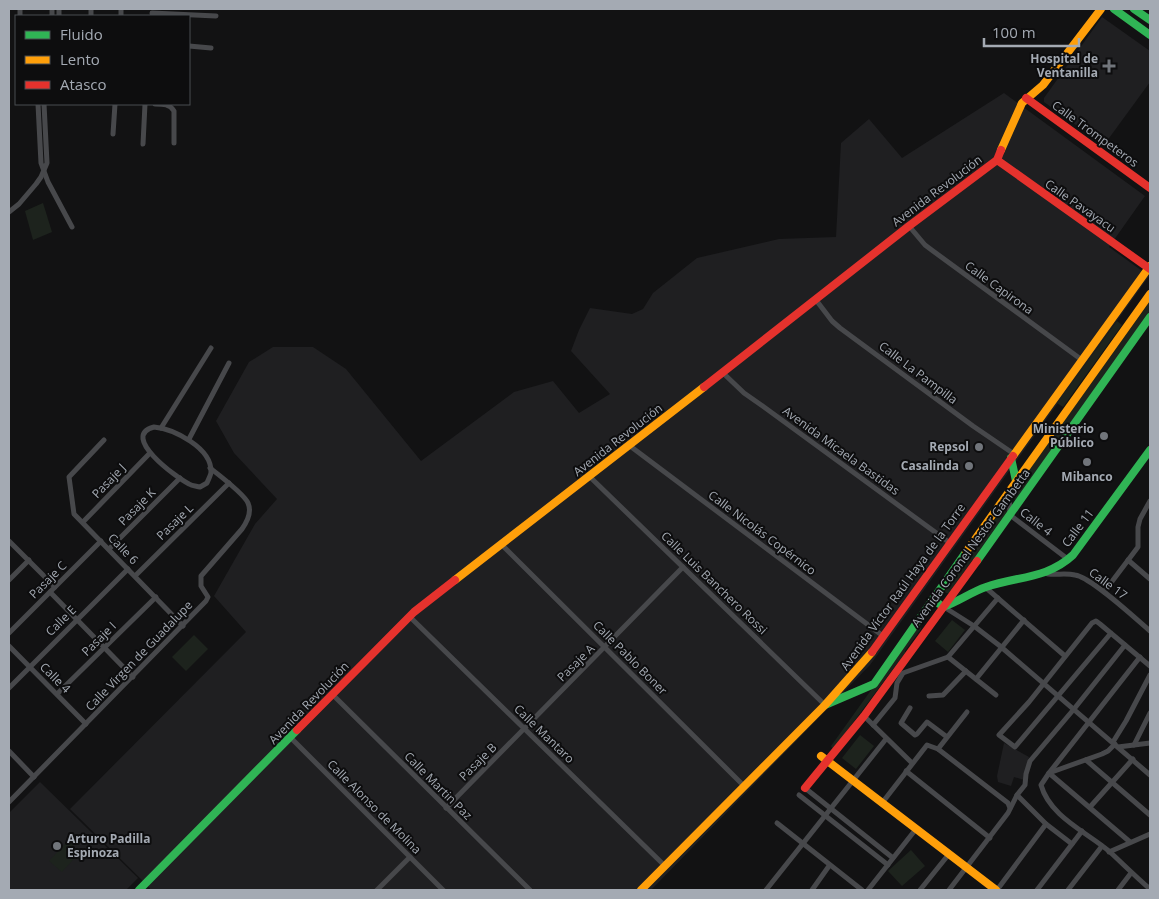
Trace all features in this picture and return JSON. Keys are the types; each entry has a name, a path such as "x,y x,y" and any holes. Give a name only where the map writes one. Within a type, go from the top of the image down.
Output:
{"main road":[{"name":"Avenida Revolución","path":"138,890 410,617 909,226 997,160 1026,98 1043,85 1101,9"},
{"path":"1114,9 1150,35"},
{"path":"1134,9 1150,20"},
{"name":"Calle Trompeteros","path":"1026,98 1150,188"},
{"name":"Calle Pavayacu","path":"997,160 1150,268"},
{"name":"Avenida Víctor Raúl Haya de la Torre","path":"641,890 825,705 866,660 1150,268"},
{"name":"Avenida Coronel Nestor Gambetta","path":"825,705 874,684 1150,294"},
{"name":"Avenida Coronel Nestor Gambetta","path":"805,788 824,758 864,716 1150,318"},
{"name":"Calle 11","path":"943,607 985,587 1046,573 1069,560 1150,451"},
{"path":"1013,456 1016,481"},
{"path":"940,589 944,596 950,597"},
{"path":"933,599 943,607"},
{"path":"920,618 926,619 930,625"},
{"path":"824,758 997,890"}],"street":[{"path":"151,13 216,16"},
{"path":"190,46 211,48"},
{"path":"38,105 41,163 72,227"},
{"path":"9,212 19,204 44,172 47,163 44,105"},
{"path":"113,134 115,105"},
{"path":"142,144 145,105"},
{"path":"161,105 172,107 174,143"},
{"name":"Calle Capirona","path":"909,226 933,252 1082,360"},
{"name":"Calle La Pampilla","path":"816,300 824,312 840,328 1013,456"},
{"path":"161,428 212,348"},
{"path":"189,439 229,363"},
{"name":"Avenida Micaela Bastidas","path":"722,372 744,393 950,543"},
{"path":"150,428 161,428 189,439 201,450 209,463 211,471 207,483 200,487 189,484 149,454 144,446 145,434 150,428"},
{"name":"Calle 6","path":"104,440 68,477 74,512 183,626"},
{"name":"Calle Nicolás Copérnico","path":"630,446 883,636"},
{"name":"Pasaje J","path":"83,522 149,454"},
{"name":"Calle Virgen de Guadalupe","path":"9,802 196,613 208,597 201,586 202,575 246,523 249,512 248,503 229,483 210,468"},
{"name":"Calle Luis Banchero Rossi","path":"589,476 825,705"},
{"name":"Pasaje K","path":"109,549 180,478"},
{"name":"Pasaje L","path":"134,576 229,483"},
{"name":"Calle 4","path":"1009,492 1010,515 1069,560"},
{"path":"1104,592 1138,547 1138,527 1142,514 1150,501"},
{"path":"9,541 55,587"},
{"name":"Pasaje C","path":"9,633 101,541"},
{"name":"Calle Pablo Boner","path":"501,544 744,786"},
{"path":"9,580 29,560"},
{"path":"1128,560 1150,579"},
{"name":"Pasaje A","path":"525,729 683,567"},
{"name":"Calle E","path":"9,688 128,569"},
{"name":"Calle 17","path":"1046,573 1076,574 1084,578 1104,592 1150,631"},
{"path":"985,587 1065,656"},
{"path":"50,592 133,677"},
{"name":"Pasaje I","path":"57,694 156,597"},
{"path":"873,725 895,698 896,683 903,673 948,657 998,598"},
{"path":"943,607 974,626 1002,648 1150,775"},
{"name":"Calle Mantaro","path":"410,617 665,866"},
{"path":"976,680 1024,620"},
{"path":"1110,633 1014,746 999,735 1092,623 1096,621 1150,666"},
{"path":"948,890 990,838 1025,785 1030,761 1125,645"},
{"name":"Calle 4","path":"9,646 86,724"},
{"path":"948,657 996,695"},
{"path":"1140,657 1048,773 1041,786 1045,799 1055,810 1102,846 1150,889"},
{"path":"929,696 943,695 966,671"},
{"path":"1048,773 1108,751 1116,744 1150,675"},
{"name":"Calle Martin Paz","path":"333,695 530,890"},
{"path":"910,708 901,723 912,734 915,735 928,722 947,737"},
{"path":"938,749 967,712"},
{"path":"1134,745 1150,714"},
{"path":"864,716 912,763"},
{"name":"Pasaje B","path":"446,808 525,729"},
{"name":"Calle Alonso de Molina","path":"291,738 443,890"},
{"path":"766,890 886,738"},
{"path":"1116,744 1149,744"},
{"path":"882,803 927,745 938,749 1008,803 1010,808"},
{"path":"9,751 34,777"},
{"path":"1090,807 1133,759"},
{"path":"1086,760 1150,815"},
{"path":"906,771 990,838"},
{"path":"1048,773 1130,842"},
{"path":"805,788 894,858"},
{"path":"799,795 888,865"},
{"path":"1017,796 1046,824 1072,844"},
{"path":"777,823 829,866 862,890"},
{"path":"997,890 1046,824"},
{"path":"868,890 916,829"},
{"path":"1037,890 1082,831"},
{"path":"1109,852 1150,834"},
{"path":"1068,890 1102,846"},
{"path":"920,890 949,854"},
{"path":"377,890 410,857"},
{"path":"812,890 829,866"},
{"path":"1118,890 1131,873"}],"shaded area":[{"name":"Hospital de Ventanilla","path":"1102,17 1150,51 1150,82 1104,145 1044,102 1044,98"},
{"path":"1004,93 1145,196 1109,247 1149,276 870,665 651,890 149,890 150,888 70,809 246,632 214,596 255,524 277,499 234,453 216,421 249,362 273,347 313,347 346,369 421,461 514,392 553,381 579,413 610,394 571,351 590,308 632,314 643,309 653,293 697,258 779,239 836,237 841,143 869,119 902,158"},
{"path":"43,203 52,232 33,240 25,211"},
{"path":"1150,301 1150,312 1015,501 1013,492"},
{"path":"1117,321 1122,325 1063,407 1057,403"},
{"path":"1006,503 1009,504 1009,509 949,593 945,593 945,591"},
{"path":"952,620 965,630 948,652 935,641"},
{"path":"917,626 920,626 921,629 905,653 834,748 832,748 831,746"},
{"path":"194,635 208,649 186,671 172,657"},
{"path":"860,735 874,746 856,769 842,758"},
{"path":"1004,743 1029,757 1024,780 1014,777 1011,786 998,782 997,776"},
{"name":"Arturo Padilla Espinoza","path":"40,782 138,878 126,890 9,890 9,813"},
{"path":"68,841 80,852 62,872 49,861"},
{"path":"911,850 925,866 902,886 888,871"}],"traffic: fast":[{"path":"1114,9 1150,35"},
{"path":"1134,9 1150,20"},
{"path":"977,561 1150,317"},
{"path":"933,599 943,607 986,587 1042,573 1063,563 1073,555 1150,450"},
{"path":"1011,458 1016,481"},
{"path":"825,705 874,684 966,552"},
{"path":"139,890 297,730"}],"traffic: slow":[{"path":"1001,150 1022,103 1043,85 1101,9"},
{"path":"1013,456 1150,266"},
{"path":"966,552 1150,294"},
{"path":"455,580 704,387"},
{"path":"641,890 825,705 872,652"},
{"path":"821,756 996,890"}],"traffic: jam":[{"path":"1026,98 1150,188"},
{"path":"704,387 909,226 997,160 1001,150"},
{"path":"997,160 1150,269"},
{"path":"872,652 1013,456"},
{"path":"805,788 864,716 977,561"},
{"path":"297,730 414,612 455,580"}],"place":[{"name":"Hospital de Ventanilla","path":"1109,66"},
{"name":"Ministerio Público","path":"1104,436"},
{"name":"Repsol","path":"979,447"},
{"name":"Mibanco","path":"1087,462"},
{"name":"Casalinda","path":"969,466"},
{"name":"Arturo Padilla Espinoza","path":"57,846"}]}
